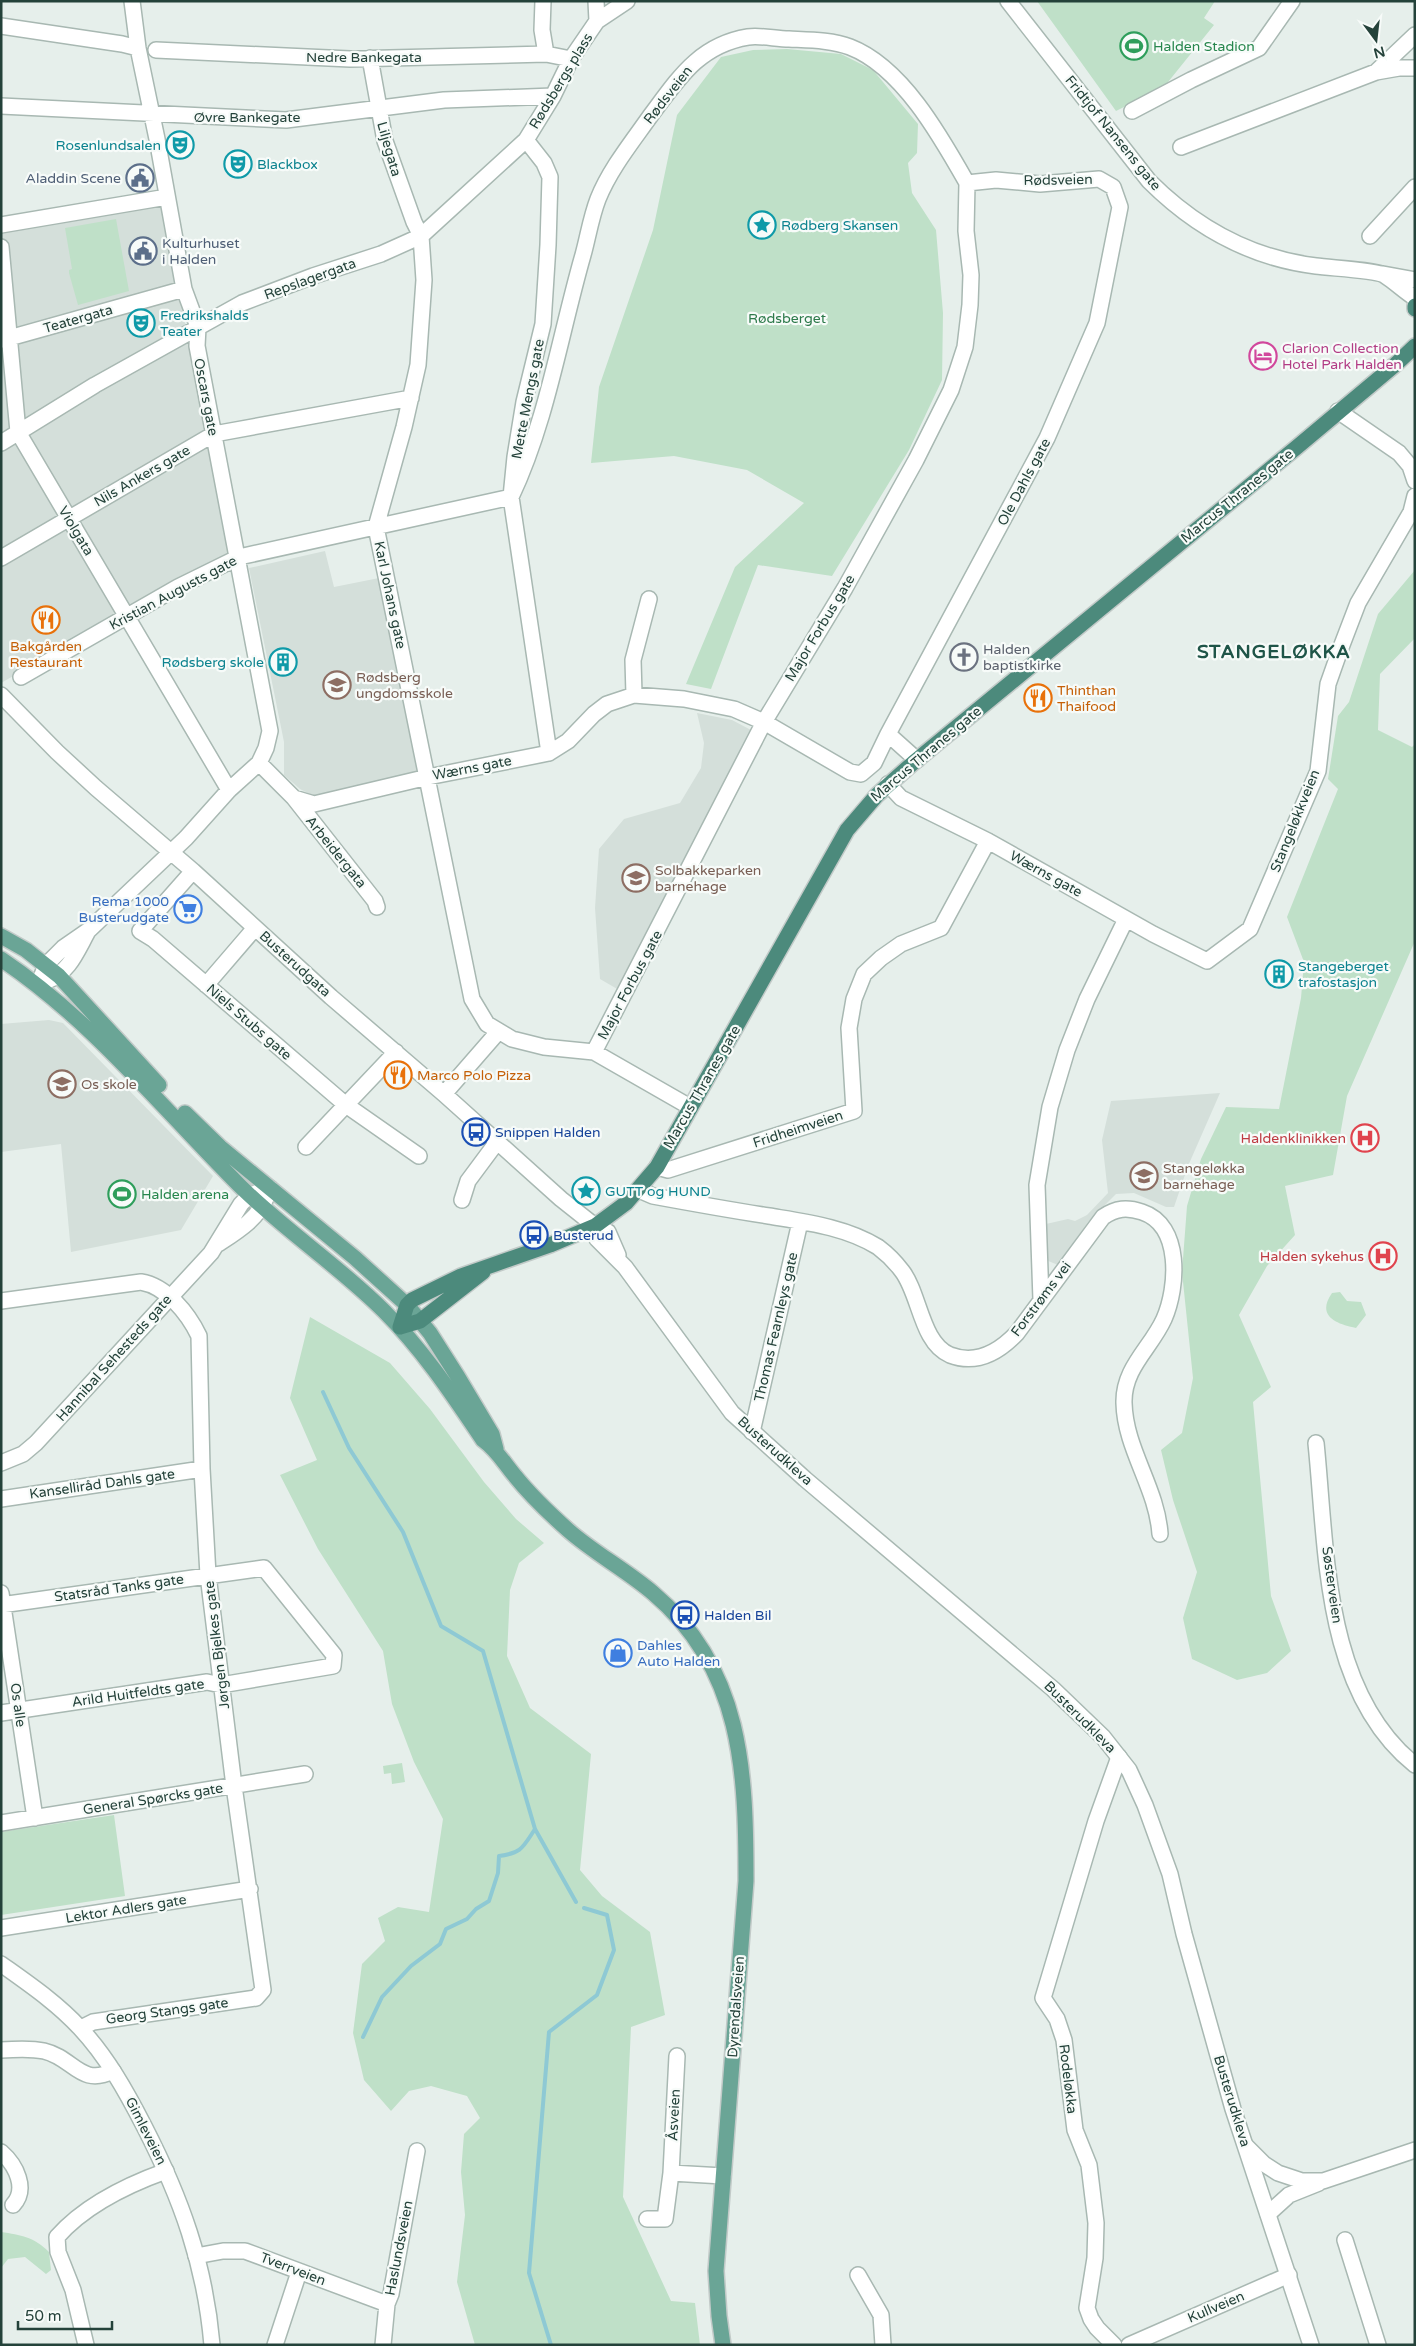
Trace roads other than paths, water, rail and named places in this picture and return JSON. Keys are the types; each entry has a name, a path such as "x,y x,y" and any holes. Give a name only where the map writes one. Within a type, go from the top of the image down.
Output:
{"highway":[{"name":"Marcus Thranes gate","path":"407,1305 412,1300 461,1276 595,1226 611,1216 639,1190 657,1167 847,830 866,806 888,784 1396,364 1415,346"},
{"name":"Marcus Thranes gate","path":"400,1327 420,1321 488,1267"},
{"path":"400,1327 407,1305"}],"main road":[{"path":"1,936 26,950 59,976 173,1101 220,1146 355,1258 407,1305 449,1363 492,1434 496,1450"},
{"path":"1,959 38,985 151,1092 250,1195 355,1284 400,1327 437,1372 483,1440 496,1450"},
{"name":"Dyrendalsveien","path":"496,1450 514,1475 544,1509 577,1538 652,1593 670,1609 701,1648 715,1672 729,1706 739,1755 746,1818 746,1881 716,2272 723,2345"}],"street":[{"name":"Oscars gate","path":"132,1 138,48 184,289 198,327 197,346 239,557 270,731 266,748 259,764"},
{"path":"543,1 542,30 546,54"},
{"path":"596,1 597,22"},
{"name":"Rødsbergs plass","path":"526,140 553,96 571,58 597,22 627,1"},
{"name":"Fridtjof Nansens gate","path":"1008,1 1149,181 1172,205 1192,219 1241,246 1296,264 1383,274 1415,280"},
{"path":"1132,111 1200,75 1260,48 1292,1"},
{"path":"1,26 138,48"},
{"path":"1376,72 1415,35"},
{"name":"Rødsveien","path":"511,497 524,469 546,397 598,199 618,163 680,76 700,56 722,45 748,37 815,40 850,47 875,60 910,94 946,146 967,183 996,180 1040,184 1104,180"},
{"name":"Nedre Bankegata","path":"156,50 303,58 546,54 571,58"},
{"name":"Liljegata","path":"370,58 378,110 393,169 421,236"},
{"path":"1181,147 1376,72 1399,68 1415,68"},
{"name":"Øvre Bankegate","path":"1,106 286,120 378,110 444,100 553,96"},
{"name":"Repslagergata","path":"1,443 198,327 242,304 313,276 381,254 421,236 526,140"},
{"name":"Mette Mengs gate","path":"526,140 544,163 550,176 548,245 543,324 524,402 511,497 550,753"},
{"name":"Ole Dahls gate","path":"888,734 1048,438 1097,323 1120,207 1112,187 1104,180"},
{"name":"Major Forbus gate","path":"594,1052 653,942 764,722 850,579 916,460 951,390 965,346 970,305 971,275 966,231 967,183"},
{"path":"1370,236 1415,187"},
{"path":"1,226 167,197"},
{"name":"Karl Johans gate","path":"421,236 424,280 418,365 376,528 472,999 483,1019 498,1032"},
{"name":"Violgata","path":"1,247 6,339 18,432 229,790"},
{"path":"1383,274 1401,290 1415,298"},
{"name":"Teatergata","path":"6,339 184,289"},
{"name":"Nils Ankers gate","path":"1,558 214,434 411,398"},
{"path":"1338,411 1399,453 1410,466 1415,481"},
{"name":"Stangeløkkveien","path":"1207,961 1250,929 1318,771 1328,684 1340,650 1358,603 1411,512 1415,496"},
{"name":"Kristian Augusts gate","path":"21,677 214,568 239,557 511,497"},
{"path":"634,695 633,660 649,599"},
{"name":"Busterudgata","path":"1,695 57,752 331,997 444,1094 561,1199 595,1226"},
{"name":"Wærns gate","path":"294,798 314,804 428,777 550,753 568,741 594,714 607,704 634,695 684,700 734,709 764,722 850,772 861,774 874,763 888,734"},
{"path":"888,734 917,760"},
{"path":"38,985 46,965 63,948 89,930 170,853 229,790 259,764"},
{"name":"Arbeidergata","path":"259,764 294,798 375,901 377,907"},
{"name":"Wærns gate","path":"888,784 901,798 988,841 1207,961"},
{"name":"Fridheimveien","path":"657,1167 668,1170 854,1111 850,1028 854,999 864,974 881,958 901,944 941,928 988,841"},
{"name":"Niels Stubs gate","path":"193,872 140,931 153,939 346,1105 419,1156"},
{"path":"1041,1300 1038,1185 1050,1107 1067,1050 1087,999 1126,918"},
{"path":"206,985 255,928"},
{"path":"38,985 59,976 74,958 89,930"},
{"path":"444,1094 498,1032 522,1043 594,1052 690,1107"},
{"path":"306,1147 396,1052"},
{"path":"462,1200 468,1181 497,1142"},
{"path":"250,1195 270,1188"},
{"name":"Hannibal Sehesteds gate","path":"3,1462 23,1454 36,1442 217,1245 240,1230 263,1206 270,1188"},
{"name":"Forstrøms vei","path":"639,1190 653,1196 830,1228 878,1247 903,1272 912,1288 929,1334 936,1344 947,1354 956,1357 977,1358 1004,1347 1017,1333 1096,1226 1111,1212 1125,1208 1147,1214 1156,1219 1168,1234 1173,1264 1169,1307 1160,1327 1128,1374 1124,1401 1131,1438 1155,1503 1160,1534"},
{"name":"Hannibal Sehesteds gate","path":"217,1245 228,1222 250,1195"},
{"name":"Thomas Fearnleys gate","path":"752,1432 800,1222"},
{"name":"Busterudkleva","path":"595,1226 608,1232 623,1265 732,1413 1036,1674 1089,1722 1120,1757 1137,1787 1160,1842 1223,2076 1311,2345"},
{"name":"Jørgen Bjelkes gate","path":"1,1301 141,1282 154,1284 170,1296 194,1326 199,1336 202,1469 208,1576 234,1786 263,1990 256,1998"},
{"name":"Søsterveien","path":"1316,1443 1333,1615 1343,1656 1373,1717 1388,1738 1415,1765"},
{"name":"Kanselliråd Dahls gate","path":"1,1499 202,1469"},
{"name":"Statsråd Tanks gate","path":"2,1601 264,1568 334,1655 333,1666"},
{"name":"Os alle","path":"2,1601 35,1818"},
{"name":"Arild Huitfeldts gate","path":"1,1713 207,1682 221,1685 333,1666"},
{"name":"Rodeløkka","path":"1114,2345 1097,2328 1087,2308 1095,2258 1096,2223 1089,2164 1075,2130 1064,2040 1057,2019 1043,1998 1096,1821 1120,1757"},
{"name":"General Spørcks gate","path":"1,1823 305,1774"},
{"name":"Lektor Adlers gate","path":"1,1928 250,1890"},
{"name":"Gimleveien","path":"1,1964 55,2002 81,2028 113,2071 132,2102 181,2204 204,2291 212,2345"},
{"name":"Georg Stangs gate","path":"81,2028 99,2021 256,1998"},
{"path":"1,2050 44,2051 66,2059 85,2076 96,2078 113,2071"},
{"name":"Åsveien","path":"647,2219 665,2219 670,2173 677,2056"},
{"path":"1246,2146 1264,2164 1278,2173 1302,2181 1323,2181"},
{"path":"1268,2214 1289,2195 1323,2181 1415,2150"},
{"name":"Haslundsveien","path":"383,2345 387,2304 391,2294 417,2151"},
{"path":"1,2152 16,2171 21,2187 19,2198 13,2205"},
{"path":"86,2345 73,2290 58,2252 57,2238 72,2223 105,2199 142,2180 166,2171"},
{"path":"670,2173 722,2176"},
{"path":"1345,2240 1378,2345"},
{"name":"Tverrveien","path":"196,2256 223,2251 245,2251 387,2304"},
{"path":"276,2345 299,2272"},
{"path":"858,2275 882,2315 884,2345"},
{"name":"Kullveien","path":"1130,2345 1145,2341 1289,2276"}],"waterway":[{"path":"323,1392 349,1448 403,1532 441,1626 483,1651 535,1829 576,1902"},
{"path":"363,2037 382,1997 411,1966 440,1944 446,1929 467,1919 476,1909 489,1901 498,1873 499,1856 517,1851 528,1840 535,1829"},
{"path":"551,2345 529,2273 549,2032 597,1995 614,1950 607,1915 584,1908"}],"place":[{"name":"Halden Stadion","path":"1134,46"},
{"name":"Rosenlundsalen","path":"180,145"},
{"name":"Blackbox","path":"238,164"},
{"name":"Aladdin Scene","path":"140,178"},
{"name":"Rødberg Skansen","path":"762,225"},
{"name":"Kulturhuset i Halden","path":"143,251"},
{"name":"Fredrikshalds Teater","path":"141,323"},
{"name":"Clarion Collection Hotel Park Halden","path":"1263,356"},
{"name":"Bakgården Restaurant","path":"46,620"},
{"name":"Halden baptistkirke","path":"964,657"},
{"name":"Rødsberg skole","path":"283,662"},
{"name":"Rødsberg ungdomsskole","path":"337,685"},
{"name":"Thinthan Thaifood","path":"1038,698"},
{"name":"Solbakkeparken barnehage","path":"636,878"},
{"name":"Rema 1000 Busterudgate","path":"188,909"},
{"name":"Stangeberget trafostasjon","path":"1279,974"},
{"name":"Marco Polo Pizza","path":"398,1075"},
{"name":"Os skole","path":"62,1084"},
{"name":"Snippen Halden","path":"476,1132"},
{"name":"Haldenklinikken","path":"1365,1138"},
{"name":"Stangeløkka barnehage","path":"1144,1176"},
{"name":"GUTT og HUND","path":"586,1191"},
{"name":"Halden arena","path":"122,1194"},
{"name":"Busterud","path":"534,1235"},
{"name":"Halden sykehus","path":"1383,1256"},
{"name":"Halden Bil","path":"685,1615"},
{"name":"Dahles Auto Halden","path":"618,1653"}],"district":[{"name":"STANGELØKKA","path":"1274,652"}],"park label":[{"name":"Rødsberget","path":"787,318"}]}
